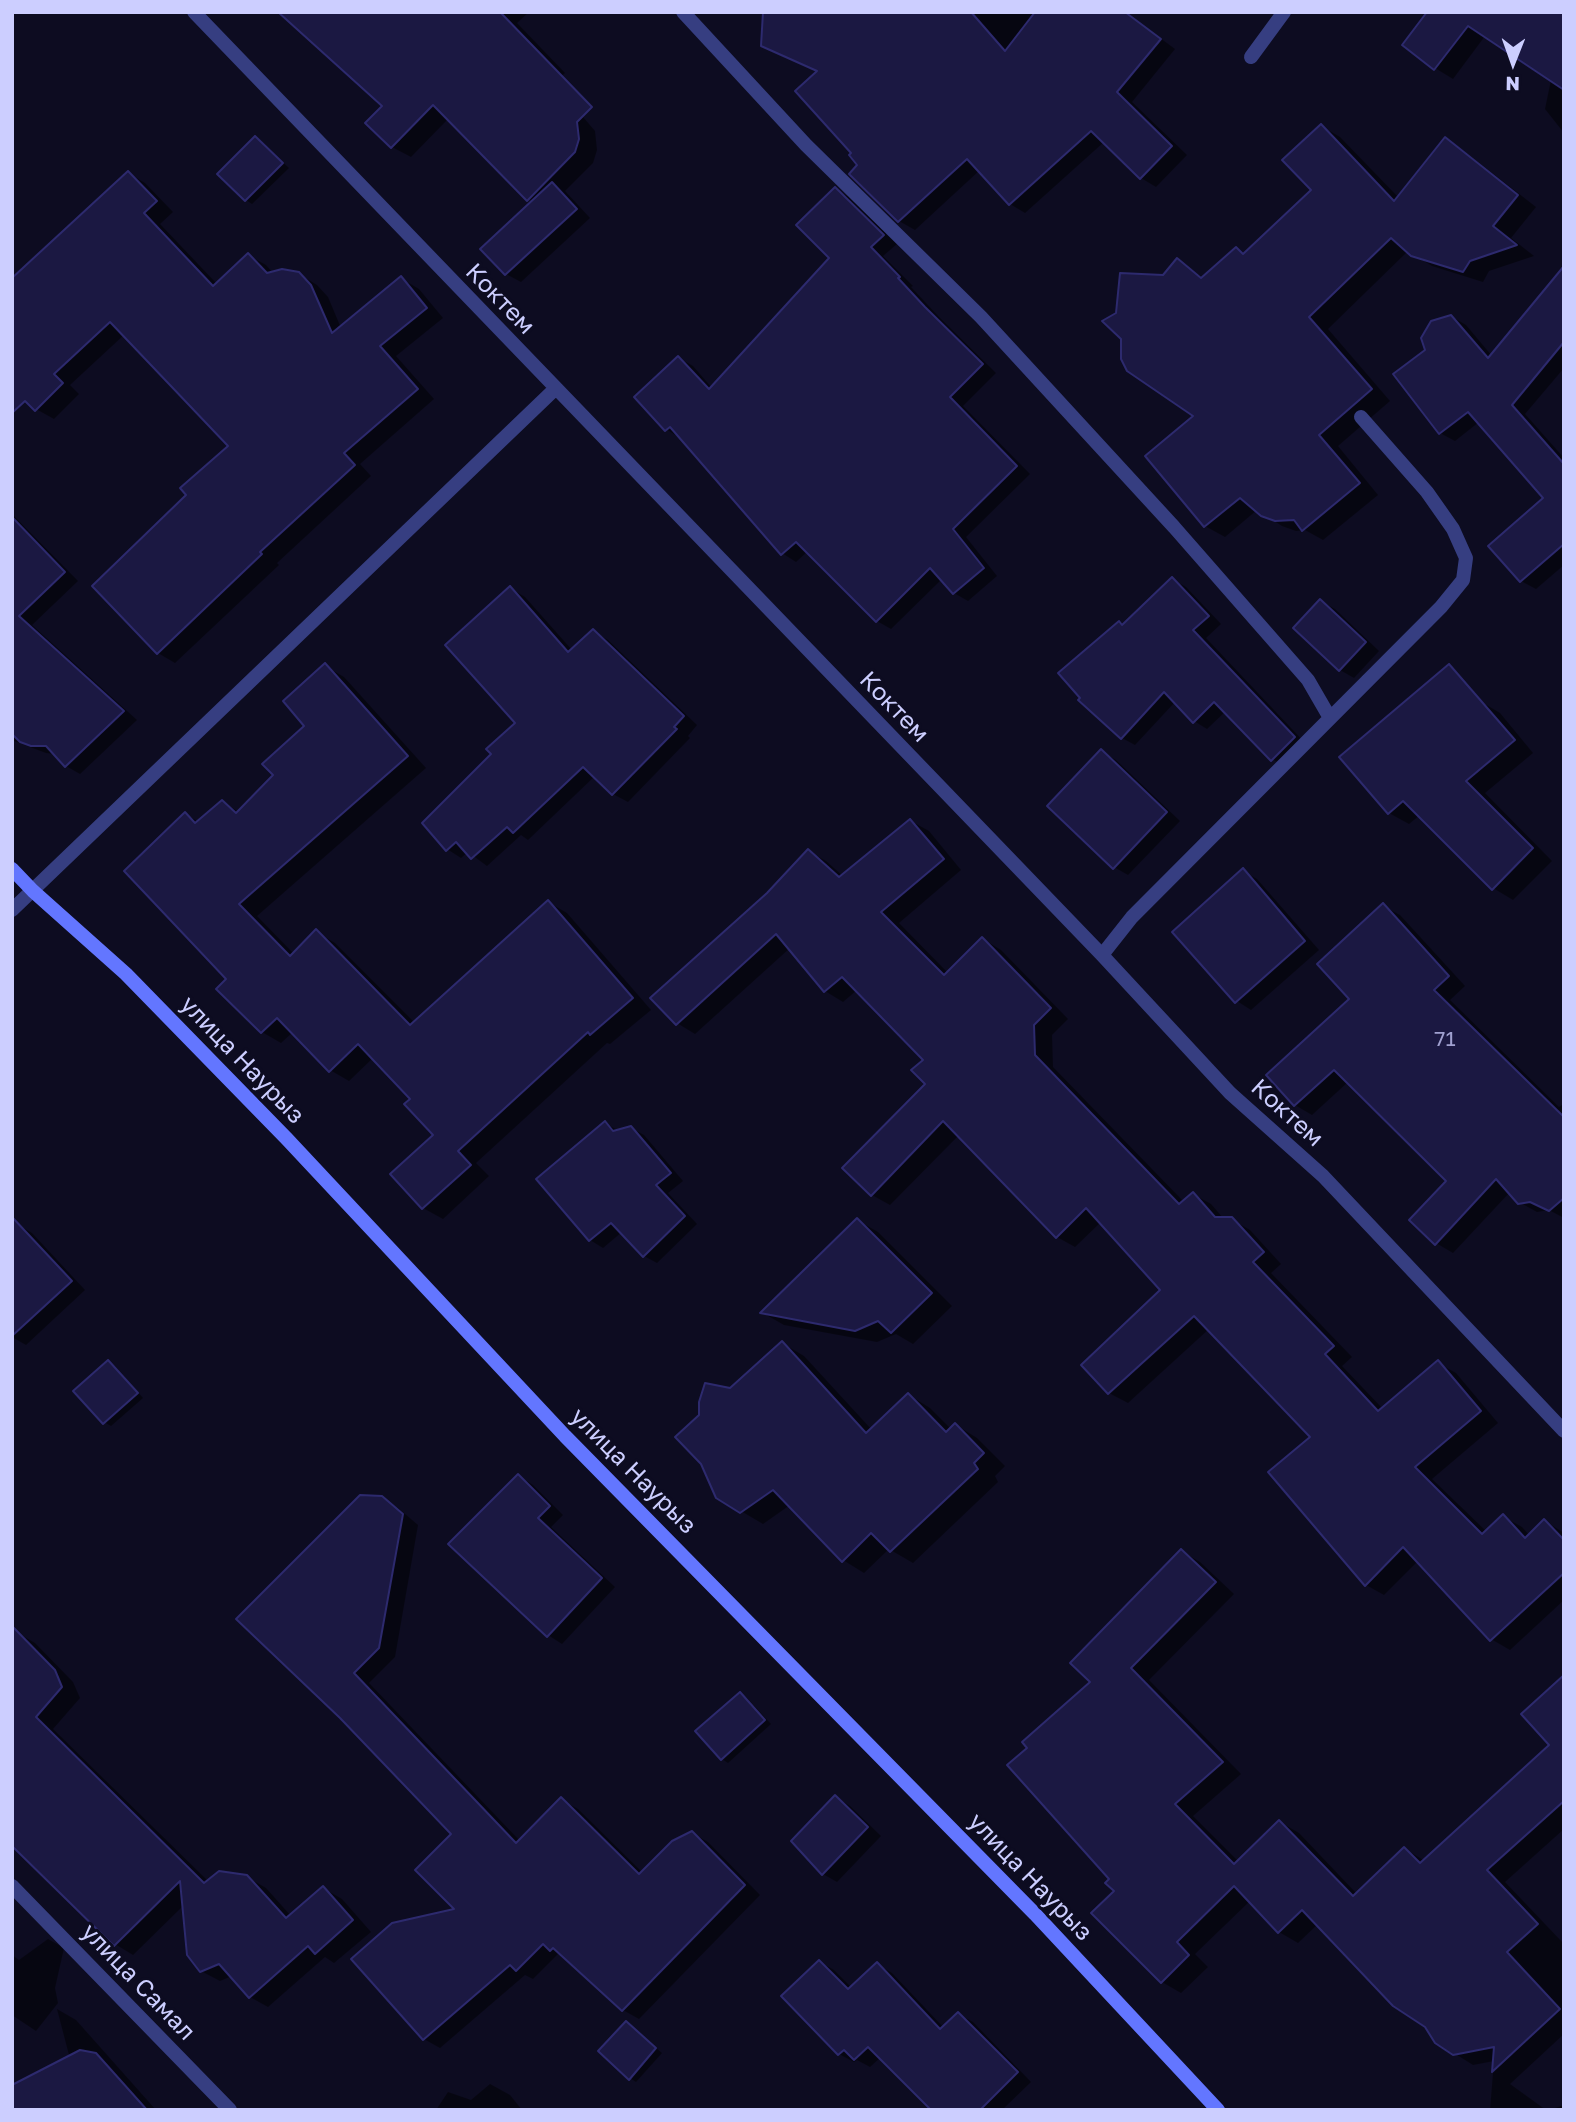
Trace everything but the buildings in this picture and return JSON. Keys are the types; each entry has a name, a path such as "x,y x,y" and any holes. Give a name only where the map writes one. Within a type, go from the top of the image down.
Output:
{"street":[{"name":"Коктем","path":"194,12 1102,955 1230,1093 1323,1175 1564,1432"},
{"path":"682,12 806,145 981,317 1174,527 1308,680 1330,718"},
{"path":"1251,57 1284,12"},
{"path":"12,910 555,389"},
{"path":"1102,955 1132,917 1441,607 1463,580 1466,558 1453,530 1427,492 1362,417"},
{"name":"улица Наурыз","path":"12,869 126,974 288,1139 565,1436 1025,1904 1218,2110"},
{"name":"улица Самал","path":"12,1886 230,2110"}]}
